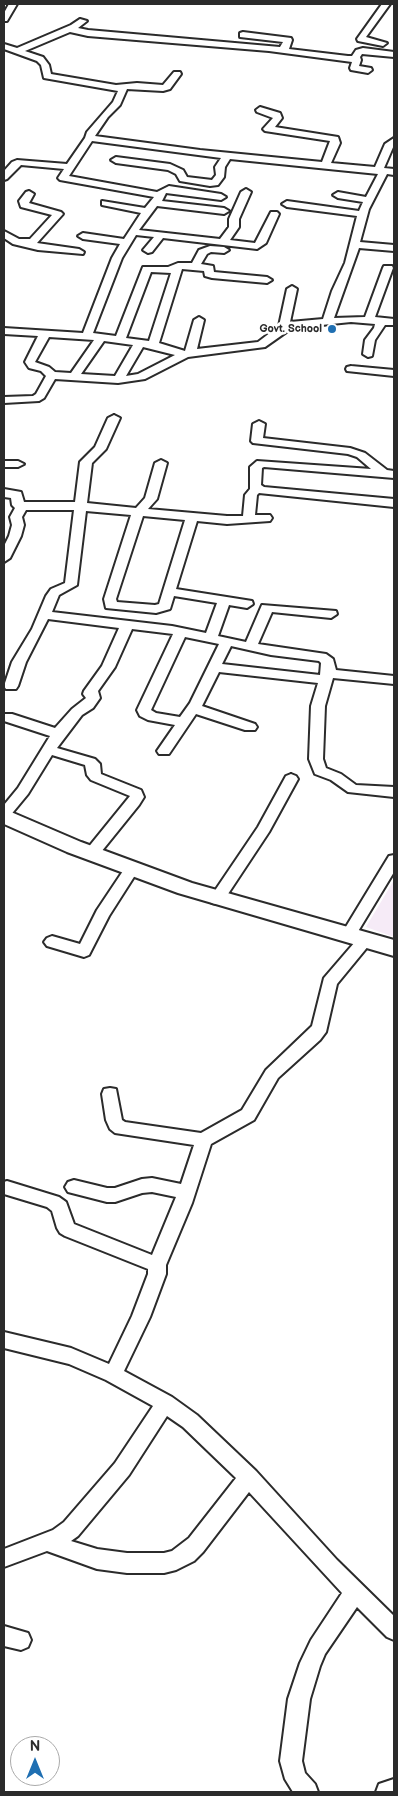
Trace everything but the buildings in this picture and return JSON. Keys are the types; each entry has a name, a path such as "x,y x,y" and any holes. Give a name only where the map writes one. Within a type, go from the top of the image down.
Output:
{"main road":[{"path":"4,815 92,854 217,899 394,948"}],"street":[{"path":"386,4 361,39 394,44"},
{"path":"20,50 83,21"},
{"path":"69,29 88,33 100,32 351,59 356,58"},
{"path":"244,35 286,39 289,41 283,48 285,51"},
{"path":"4,46 20,50 42,60 47,76 119,87 163,88 167,87 177,74"},
{"path":"368,70 354,68 359,52 394,54"},
{"path":"119,87 123,89 123,92 90,134 90,138 69,166 63,178 157,199 224,211"},
{"path":"260,110 277,114 278,118 268,129 335,139 325,166"},
{"path":"90,138 227,156 385,172"},
{"path":"328,320 337,290 350,263 362,214 385,172 390,144 394,141"},
{"path":"116,160 170,167 180,172 183,179 215,183 221,175 220,168 227,156"},
{"path":"4,178 15,164 20,162 69,166"},
{"path":"87,336 115,263 133,232 163,191 169,189 221,197"},
{"path":"224,242 234,227 234,219 246,192"},
{"path":"27,243 35,240 58,214 24,205 24,201 30,194"},
{"path":"338,194 369,200"},
{"path":"105,203 148,211"},
{"path":"287,204 362,214"},
{"path":"133,232 260,245 274,214"},
{"path":"4,234 14,241 38,247 79,252"},
{"path":"148,250 161,235"},
{"path":"83,236 127,242"},
{"path":"356,240 394,238"},
{"path":"356,240 394,248"},
{"path":"195,266 201,253 206,250 243,251 250,245"},
{"path":"153,345 178,266"},
{"path":"120,340 145,271 151,269 169,270 178,266 195,266 208,268 209,274 212,275 267,280"},
{"path":"369,320 388,268"},
{"path":"284,327 292,289"},
{"path":"187,354 199,320"},
{"path":"45,334 30,362 33,366 45,368 52,375 118,380 141,377 176,357 187,354 261,346 284,327 328,320 394,322"},
{"path":"368,354 370,340 379,329 381,321"},
{"path":"4,331 120,340 153,345 187,354"},
{"path":"74,376 101,338"},
{"path":"118,380 140,343"},
{"path":"350,369 394,373"},
{"path":"4,400 34,399 40,396 52,375"},
{"path":"11,686 19,662 31,644 54,592 71,585 86,462 100,449 114,418"},
{"path":"260,424 257,442 350,451 361,455 389,474"},
{"path":"161,463 151,499 138,513 110,602 115,606 156,610 165,606 192,518"},
{"path":"249,518 251,495 256,489 256,467 261,463 389,474"},
{"path":"4,464 18,464"},
{"path":"256,489 394,503"},
{"path":"4,493 17,495 17,503 22,505 82,507 192,518 236,520 266,518"},
{"path":"4,558 15,536 18,525 16,517 22,505"},
{"path":"170,592 247,604"},
{"path":"210,638 224,600"},
{"path":"250,647 268,608 331,614"},
{"path":"44,615 181,632 250,647 326,659 328,663 327,676 318,706 316,759 320,771 336,777 353,789 394,792"},
{"path":"4,815 24,791 58,734 77,712 88,705 93,698 91,691 108,667 127,625"},
{"path":"181,632 144,710 145,713 153,717 184,722"},
{"path":"164,751 194,708 228,641"},
{"path":"215,667 394,680"},
{"path":"194,708 250,727"},
{"path":"7,717 58,734"},
{"path":"49,750 90,762 93,764 96,777 136,793 137,797 134,802 92,854"},
{"path":"217,899 264,829 291,779"},
{"path":"113,1374 141,1317 156,1274 157,1265 204,1140 211,1134 248,1115 272,1074 314,1036 320,1028 330,982 357,937 394,860"},
{"path":"52,942 84,951 102,914 132,868"},
{"path":"110,1094 114,1120 121,1128 204,1140"},
{"path":"74,1187 115,1195 142,1186 152,1185 186,1192"},
{"path":"7,1188 53,1202 60,1207 66,1228 140,1256 157,1265"},
{"path":"4,1340 71,1356 113,1374 165,1403 208,1437 249,1477 330,1567 394,1630"},
{"path":"4,1558 60,1537 71,1529 104,1492 122,1468 165,1403"},
{"path":"48,1542 96,1559 127,1564 164,1563 176,1560 187,1554 196,1545 249,1477"},
{"path":"307,1792 296,1779 291,1761 299,1699 318,1647 355,1592"},
{"path":"387,1792 394,1790"}],"shaded area":[{"path":"394,880 394,937 366,927"}],"place":[{"name":"Govt. School","path":"332,329"}]}
